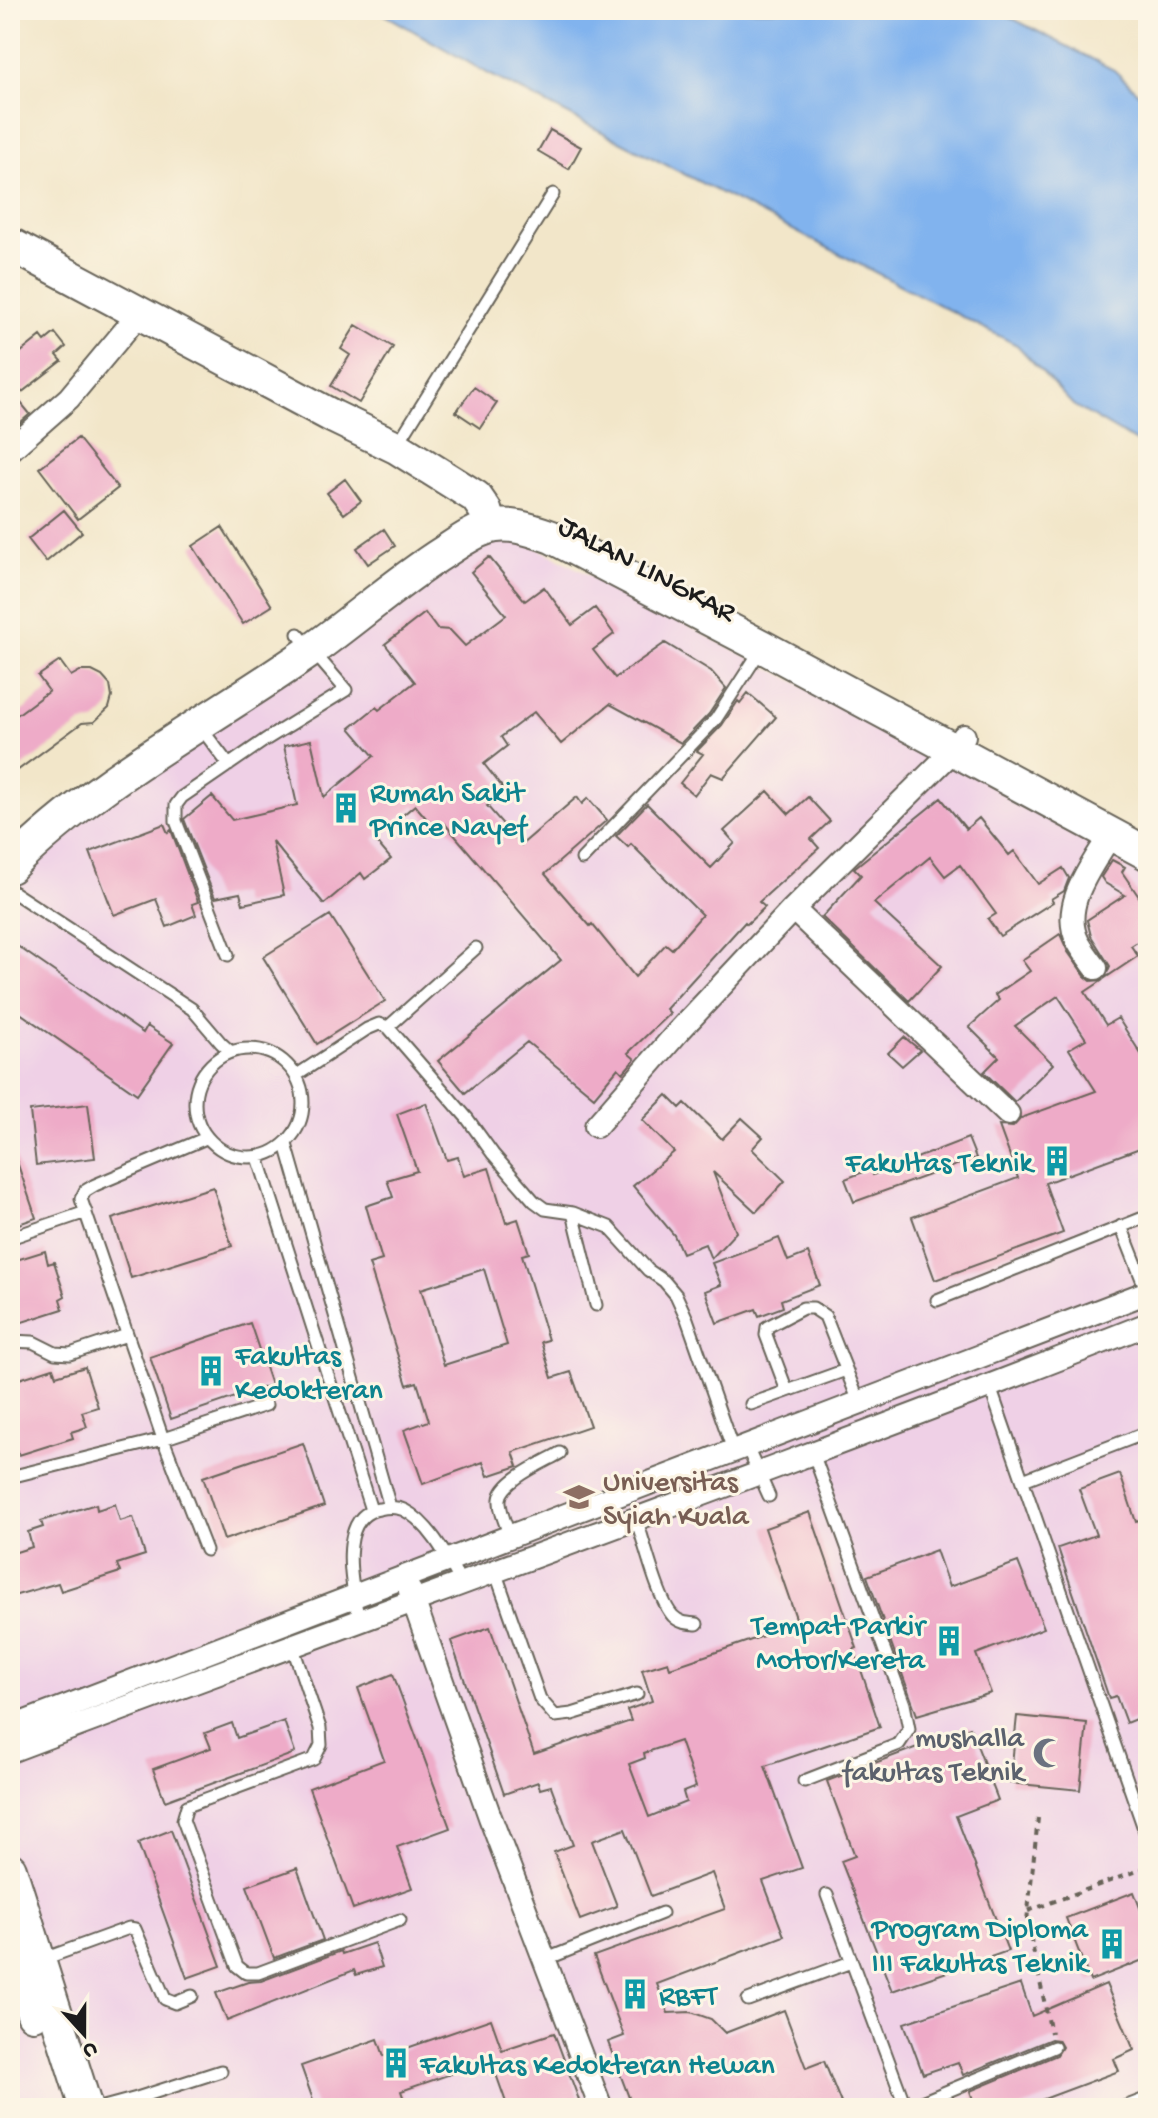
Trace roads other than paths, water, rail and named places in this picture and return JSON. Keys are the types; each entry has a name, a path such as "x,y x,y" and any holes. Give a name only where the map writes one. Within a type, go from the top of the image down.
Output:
{"street":[{"path":"10,244 396,447 467,489 487,518 552,537 763,647 959,743 1148,854"},
{"path":"10,450 69,398 139,314"},
{"name":"JALAN LINGKAR","path":"10,843 71,793 305,642 445,532 512,507 558,518 959,743 1148,835"},
{"path":"10,867 68,816 199,724 305,642"},
{"path":"596,1126 677,1033 793,909 959,743"},
{"path":"1096,968 1078,941 1071,910 1111,834"},
{"path":"793,909 1008,1114"},
{"path":"10,1728 1148,1293"},
{"path":"10,1751 635,1517 759,1475 1148,1324"},
{"path":"979,1356 990,1387"},
{"path":"405,1577 490,1817 601,2108"},
{"path":"10,1869 22,1973 63,2108"},
{"path":"22,1973 86,2108"}],"lane":[{"path":"396,447 553,194"},
{"path":"228,955 176,821 176,805 182,797 229,765 346,690 305,642"},
{"path":"582,859 716,719 763,647"},
{"path":"199,724 229,765"},
{"path":"10,890 192,1009 231,1052"},
{"path":"388,1027 476,948"},
{"path":"297,1075 367,1029 379,1024 388,1027 534,1201 545,1209 573,1213 609,1227 676,1295 740,1448 769,1496"},
{"path":"250,1048 268,1052 285,1061 297,1075 303,1093 303,1112 297,1130 286,1144 258,1157 239,1157 221,1151 206,1138 198,1123 194,1106 196,1089 203,1073 216,1060 231,1052 250,1048"},
{"path":"206,1138 95,1185 85,1191 81,1199 163,1439 206,1550"},
{"path":"286,1144 390,1507"},
{"path":"258,1157 371,1510"},
{"path":"10,1238 86,1212"},
{"path":"573,1213 596,1305"},
{"path":"937,1300 1148,1216"},
{"path":"1121,1226 1148,1293"},
{"path":"787,1391 766,1335 767,1327 803,1308 813,1308 825,1316 859,1402"},
{"path":"10,1341 33,1342 55,1353 70,1354 127,1335"},
{"path":"751,1404 846,1370"},
{"path":"990,1387 1148,1840"},
{"path":"10,1477 163,1439 266,1405"},
{"path":"1023,1480 1148,1432"},
{"path":"510,1536 500,1502 501,1493 522,1475 560,1453"},
{"path":"804,1781 899,1744 909,1729 904,1704 813,1453"},
{"path":"359,1620 350,1576 350,1549 361,1520 371,1510 390,1507 405,1510 422,1525 448,1559 462,1584"},
{"path":"635,1517 665,1605 674,1618 697,1624"},
{"path":"495,1571 540,1699 555,1716 572,1714 637,1694"},
{"path":"291,1645 320,1728 321,1745 314,1759 187,1806 183,1820 237,1966 246,1973 258,1973 400,1920"},
{"path":"827,1895 907,2108 1054,2047"},
{"path":"544,1960 662,1913"},
{"path":"22,1973 129,1928 135,1929 165,1999 175,2003 192,1996"},
{"path":"748,2000 851,1962"},
{"path":"100,2108 138,2103 221,2071"},
{"path":"1122,2108 1147,2102"}],"water":[{"path":"377,10 996,10 1114,70 1148,102 1148,449 1073,405 1017,345 489,74"}],"place":[{"name":"Rumah Sakit Prince Nayef","path":"346,808"},
{"name":"Fakultas Teknik","path":"1057,1161"},
{"name":"Fakultas Kedokteran","path":"211,1371"},
{"name":"Universitas Syiah Kuala","path":"579,1497"},
{"name":"Tempat Parkir Motor/Kereta","path":"949,1641"},
{"name":"mushalla fakultas Teknik","path":"1048,1753"},
{"name":"Program Diploma III Fakultas Teknik","path":"1112,1944"},
{"name":"RBFT","path":"635,1994"},
{"name":"Fakultas Kedokteran Hewan","path":"396,2063"}]}
